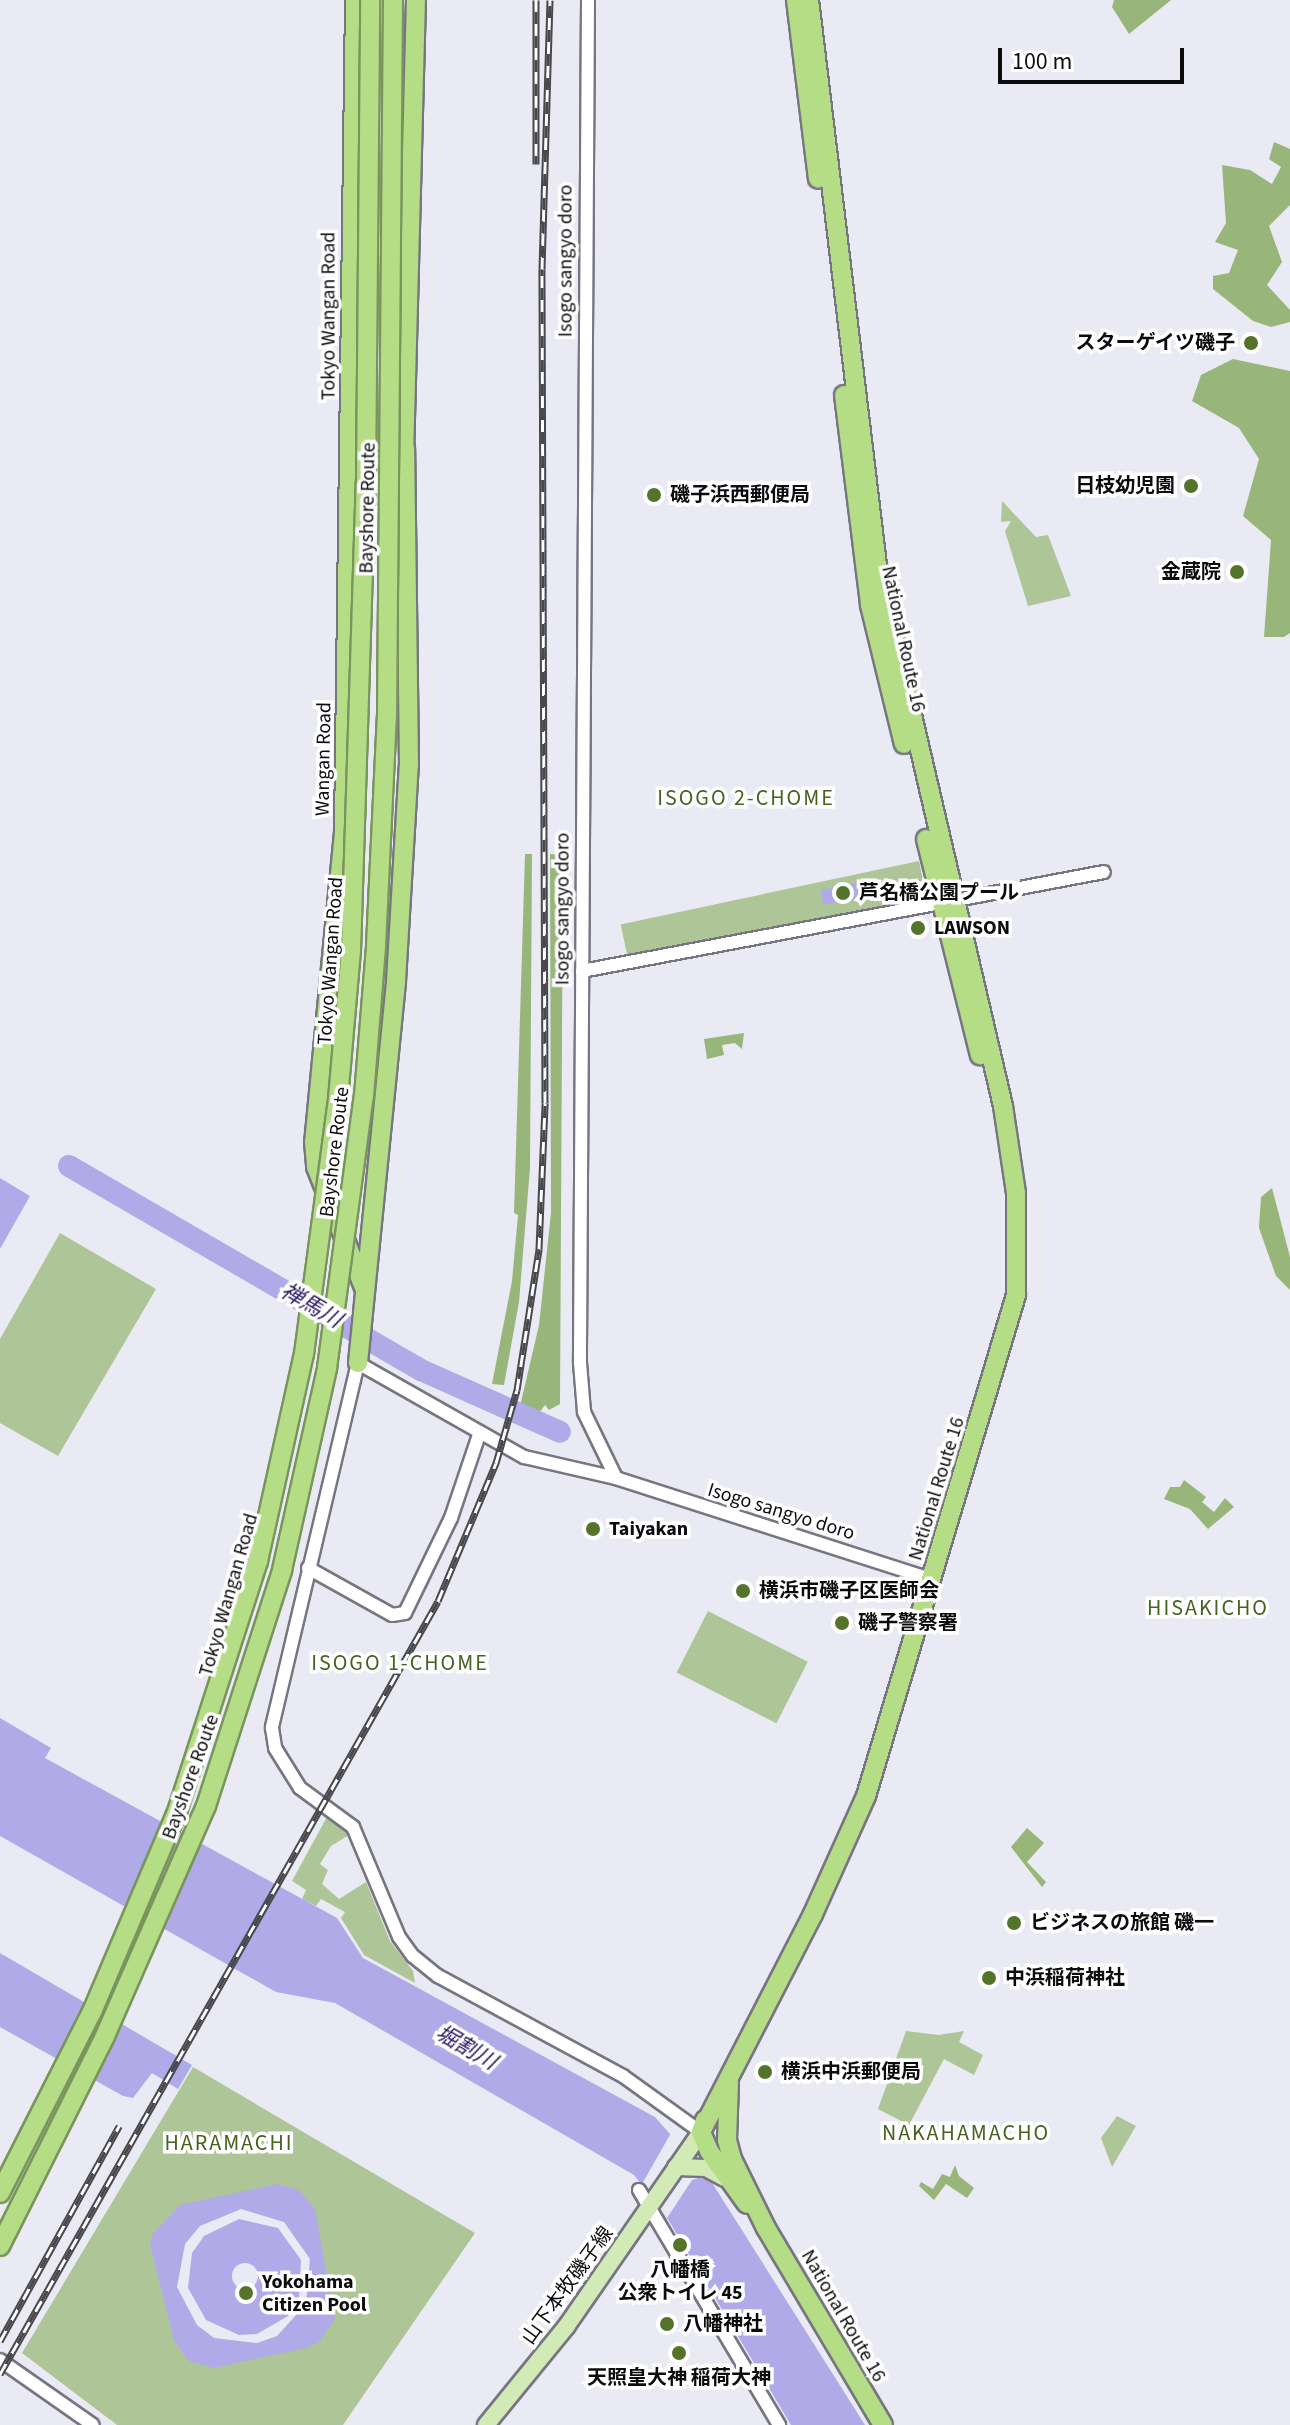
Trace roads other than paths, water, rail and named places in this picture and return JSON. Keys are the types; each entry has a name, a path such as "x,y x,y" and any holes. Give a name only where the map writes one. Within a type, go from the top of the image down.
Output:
{"highway":[{"name":"Tokyo Wangan Road","path":"0,2201 110,1984 185,1806 236,1656 291,1450 316,1316 355,967 365,687 350,452 355,0"},
{"name":"Bayshore Route","path":"0,2193 92,2012 178,1809 258,1561 304,1354 338,1099 351,951 366,482 370,0"},
{"name":"Bayshore Route","path":"0,2246 105,2036 206,1806 282,1570 327,1368 364,1096 387,716 393,0"},
{"name":"Tokyo Wangan Road","path":"0,2237 93,2052 204,1801 252,1658 295,1499 338,1277 357,1133 405,448 416,0"},
{"name":"National Route 16","path":"796,0 870,605 948,902"},
{"name":"National Route 16","path":"766,2228 718,2174 696,2140 813,1914 879,1758 1014,1310 1014,1230 1005,1204 985,1077 877,565 809,0"},
{"name":"Wangan Road","path":"358,1363 388,1065 409,765 405,448"},
{"name":"Wangan Road","path":"350,452 344,832 316,1167 365,1290"},
{"name":"Wangan Road","path":"323,1066 339,1136 352,1142 365,1133 388,1065"},
{"name":"National Route 16","path":"731,2068 727,2140 766,2228 883,2425"}],"main road":[{"name":"山下本牧磯子線","path":"486,2425 566,2327 696,2140"},
{"path":"676,2167 718,2174"}],"street":[{"name":"Isogo sangyo doro","path":"588,0 580,1387 585,1415 616,1478 933,1580"},
{"path":"582,971 1104,872"},
{"path":"511,1449 358,1363 274,1703 275,1748 300,1788 353,1827 399,1937 438,1976 623,2076 696,2140"},
{"path":"448,1413 479,1435 546,1466 616,1478"},
{"path":"308,1568 392,1615 405,1613 451,1518 479,1435"},
{"path":"639,2190 779,2425"},
{"path":"0,2360 93,2425"}],"water":[{"name":"芦名橋公園プール","path":"862,882 865,897 824,905 821,890"},
{"path":"0,1178 30,1196 0,1249"},
{"name":"堀割川","path":"0,1718 51,1748 45,1758 337,1918 363,1958 655,2117 709,2178 865,2425 791,2425 669,2221 634,2175 335,2003 276,1992 0,1836"},
{"path":"0,1953 192,2065 178,2089 152,2073 133,2098 123,2096 0,2027"},
{"path":"277,2184 299,2190 315,2209 335,2319 319,2342 306,2348 214,2368 189,2361 174,2341 150,2244 153,2233 180,2205"}],"waterway":[{"name":"禅馬川","path":"69,1166 421,1370 560,1432"}],"railway":[{"path":"536,0 536,164"},
{"path":"0,2374 438,1601 496,1463 517,1390 539,1249 545,1103 542,269 550,0"},
{"path":"0,2341 119,2126"}],"place":[{"name":"スターゲイツ磯子","path":"1251,343"},
{"name":"日枝幼児園","path":"1191,486"},
{"name":"磯子浜西郵便局","path":"654,495"},
{"name":"金蔵院","path":"1237,572"},
{"name":"芦名橋公園プール","path":"843,893"},
{"name":"LAWSON","path":"918,928"},
{"name":"Taiyakan","path":"593,1529"},
{"name":"横浜市磯子区医師会","path":"743,1591"},
{"name":"磯子警察署","path":"842,1623"},
{"name":"ビジネスの旅館 磯一","path":"1014,1923"},
{"name":"中浜稲荷神社","path":"989,1978"},
{"name":"横浜中浜郵便局","path":"765,2072"},
{"name":"八幡橋 公衆トイレ 45","path":"680,2245"},
{"name":"Yokohama Citizen Pool","path":"246,2293"},
{"name":"八幡神社","path":"667,2324"},
{"name":"天照皇大神 稲荷大神","path":"679,2353"}],"district":[{"name":"ISOGO 2-CHOME","path":"746,799"},
{"name":"HISAKICHO","path":"1208,1609"},
{"name":"ISOGO 1-CHOME","path":"400,1664"},
{"name":"NAKAHAMACHO","path":"966,2134"},
{"name":"HARAMACHI","path":"229,2144"}]}
